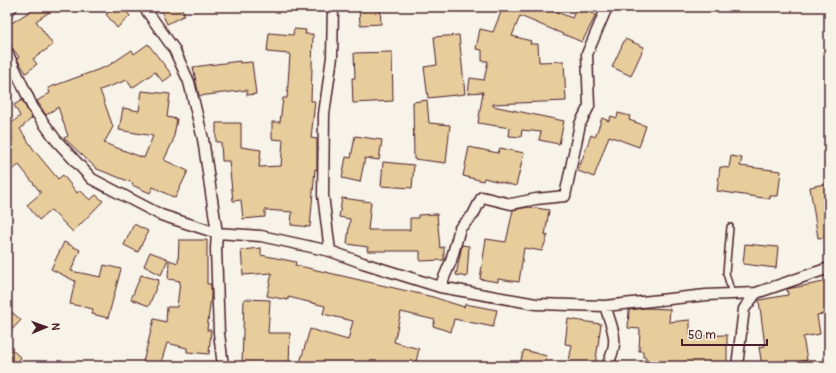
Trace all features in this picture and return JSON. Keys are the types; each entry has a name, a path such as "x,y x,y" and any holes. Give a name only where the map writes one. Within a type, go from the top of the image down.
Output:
{"street":[{"path":"7,10 12,7"},
{"path":"144,7 174,49 189,82 203,139 217,233 216,248 219,325 223,366"},
{"path":"330,250 323,195 324,114 332,57 333,7"},
{"path":"440,287 452,260 460,228 473,215 482,197 511,204 536,199 565,196 580,124 589,106 587,54 607,7"},
{"path":"7,52 33,108 56,140 92,179 161,215 217,233 262,236 330,250 363,263 440,287 536,304 605,306 706,295 756,293 829,268"},
{"path":"737,366 744,309 756,293"},
{"path":"732,294 744,309"},
{"path":"605,306 615,336 613,354 607,366"}],"lane":[{"path":"730,227 726,273 732,294"}],"building":[{"path":"30,7 57,7 36,21 53,45 33,59 37,64 26,73 17,59 19,57 7,41 7,26 32,10"},
{"path":"115,7 123,7 130,16 117,28 106,14"},
{"path":"159,7 181,7 185,15 167,24"},
{"path":"359,7 380,7 381,24 360,25"},
{"path":"503,7 509,9 510,7 519,7 527,10 529,7 553,7 552,10 572,18 577,7 591,7 589,12 596,15 582,42 520,16 512,36 531,41 530,44 538,44 539,62 564,61 566,101 493,104 493,106 564,121 559,144 539,140 541,132 522,130 521,137 509,136 510,128 478,123 483,92 468,93 470,78 484,80 488,61 482,61 482,50 476,49 480,29 493,32"},
{"path":"294,29 306,30 305,34 313,34 311,101 315,101 311,138 317,139 317,170 315,169 310,227 291,225 292,212 265,210 265,217 243,219 241,200 233,201 229,161 222,161 221,142 216,142 216,123 241,123 241,147 261,150 259,167 281,166 283,140 272,139 272,122 280,122 283,98 287,98 290,54 267,52 269,33 293,35"},
{"path":"459,35 465,94 428,98 424,67 437,65 434,37"},
{"path":"625,39 644,47 631,76 612,67"},
{"path":"148,44 172,75 163,82 155,72 132,88 127,80 100,90 113,127 104,143 144,158 153,136 119,130 123,108 139,111 142,91 170,94 167,117 177,119 173,141 164,160 188,171 175,198 153,187 150,193 132,185 133,183 97,169 64,138 68,136 58,107 46,115 37,101 50,93 48,88 108,66 132,50 134,54"},
{"path":"392,52 393,101 353,103 352,78 355,78 354,53"},
{"path":"240,61 240,63 252,62 256,94 247,95 247,90 199,96 193,67"},
{"path":"22,100 32,118 20,129 34,150 58,179 63,175 77,193 80,190 90,200 96,195 103,201 73,232 51,210 39,220 27,205 41,193 19,165 7,173 7,142 13,138 7,131 7,127 20,116 14,105"},
{"path":"427,100 429,123 450,125 446,163 414,159 413,102"},
{"path":"618,113 630,116 629,120 646,126 639,147 609,136 594,177 578,171 591,135 595,137 602,118 609,121 611,116 617,118"},
{"path":"355,136 382,140 379,160 365,158 360,182 342,178 346,157 351,158"},
{"path":"469,147 498,153 500,148 524,153 516,186 484,178 483,181 463,176"},
{"path":"731,156 742,158 740,166 781,171 778,196 770,196 770,199 717,191 720,167 729,168"},
{"path":"383,162 414,165 412,188 381,186"},
{"path":"829,183 829,237 818,238 810,187"},
{"path":"342,198 371,202 368,230 410,230 410,218 418,218 418,215 437,214 440,248 444,247 444,260 420,261 420,251 367,251 368,247 347,244 350,219 339,217"},
{"path":"529,207 549,210 545,236 548,235 542,251 524,248 519,282 498,279 498,282 480,279 486,239 506,242 513,210"},
{"path":"134,224 148,231 138,252 124,245"},
{"path":"179,240 207,240 207,284 211,284 207,330 211,330 209,354 187,352 187,348 167,343 160,366 142,366 154,319 166,322 167,307 177,307 180,281 168,279 169,260 178,263"},
{"path":"64,242 80,250 71,271 101,277 104,265 121,269 108,318 92,314 93,309 70,304 75,281 51,269"},
{"path":"745,244 778,247 776,268 743,264"},
{"path":"462,245 469,246 467,277 456,275"},
{"path":"261,248 261,255 296,262 295,265 433,297 464,307 465,304 497,310 493,327 454,319 451,332 433,326 435,320 401,312 394,342 419,349 415,366 299,366 310,329 348,340 353,321 323,314 325,306 288,297 288,300 267,296 272,273 243,275 241,250"},
{"path":"150,252 168,259 161,275 144,266"},
{"path":"141,275 159,280 149,306 131,299"},
{"path":"829,281 829,313 817,315 820,334 803,337 807,360 789,364 789,366 762,366 759,347 765,346 759,300 788,295 787,289"},
{"path":"244,299 270,300 268,333 290,333 289,366 242,366"},
{"path":"7,308 21,320 7,335"},
{"path":"645,308 670,309 669,322 690,320 690,336 727,335 727,366 645,366 646,357 643,357 643,351 639,351 640,329 628,328 629,310"},
{"path":"568,319 601,324 595,366 568,366 572,345 565,344"},
{"path":"7,345 21,358 13,366 7,366"},
{"path":"524,350 547,356 545,366 519,366"}]}
